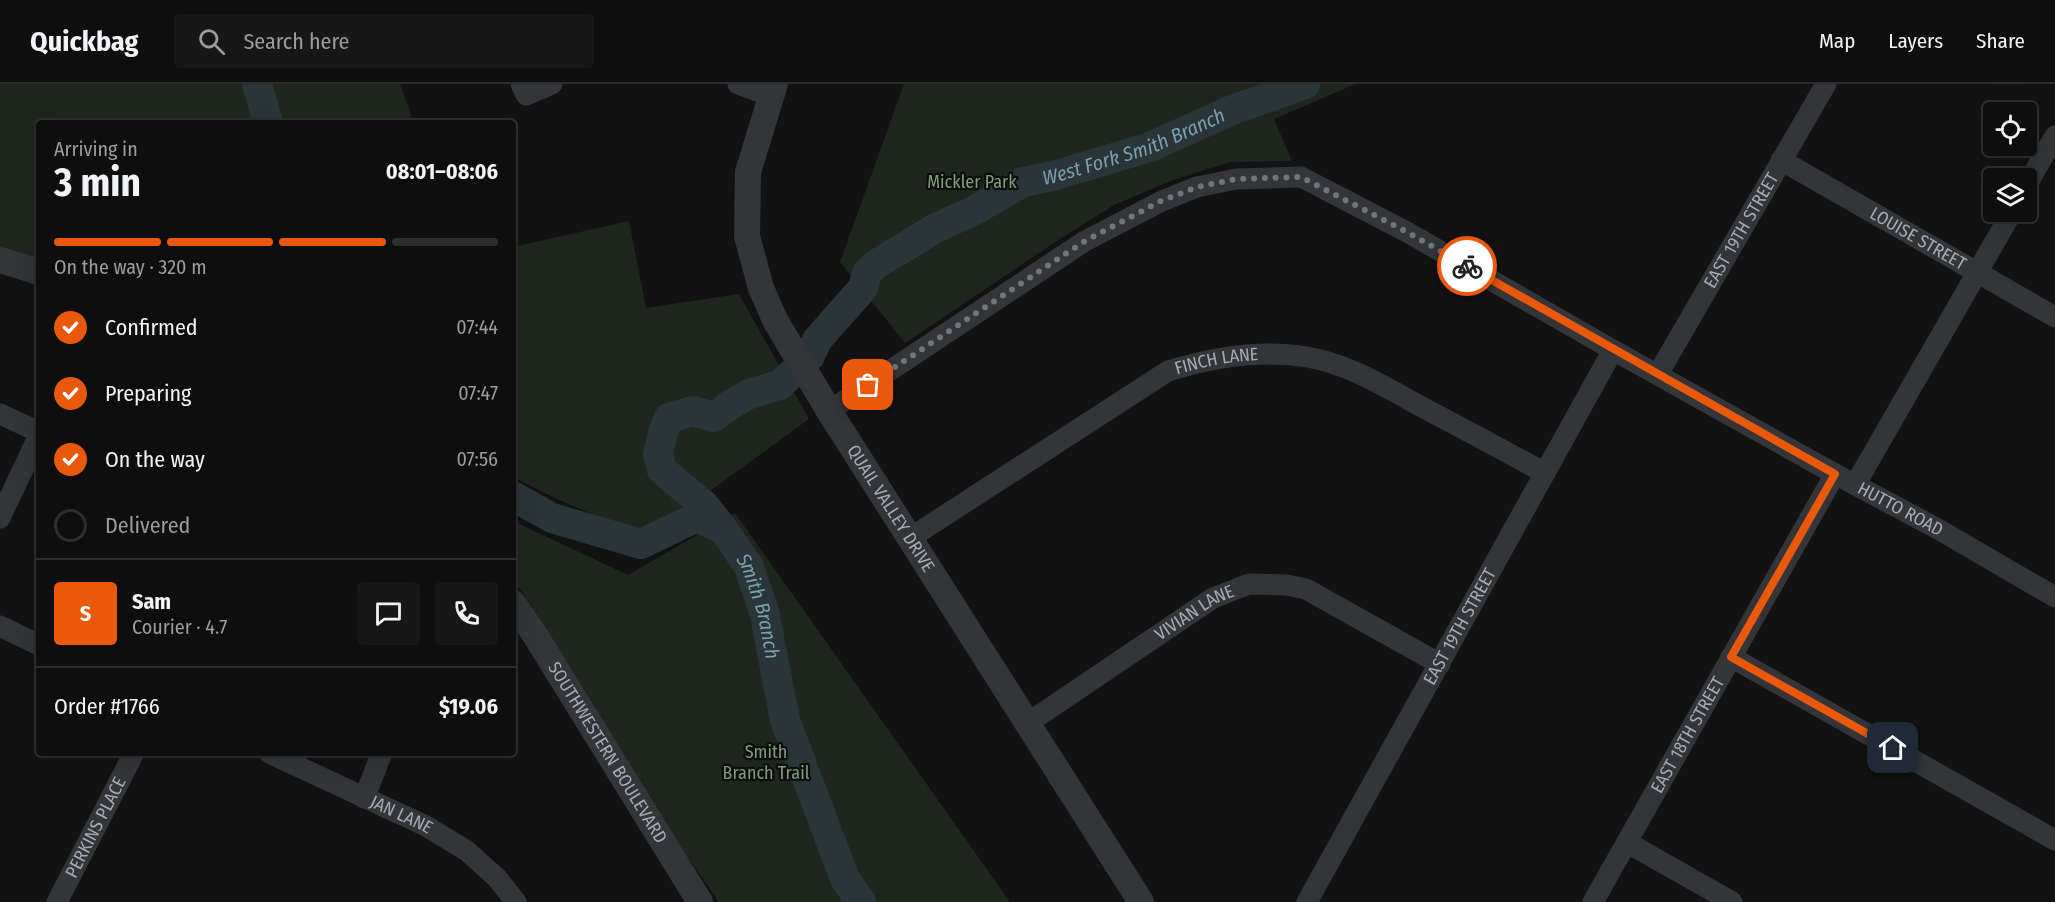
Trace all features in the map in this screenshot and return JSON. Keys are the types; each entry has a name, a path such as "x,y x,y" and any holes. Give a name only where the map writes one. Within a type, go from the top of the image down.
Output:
{"street":[{"path":"524,89 552,84"},
{"path":"738,84 773,90"},
{"name":"EAST 19TH STREET","path":"1658,374 1826,84"},
{"name":"QUAIL VALLEY DRIVE","path":"773,90 748,172 747,236 761,288 776,320 829,411 1141,902"},
{"path":"2036,168 2055,136"},
{"name":"LOUISE STREET","path":"1781,160 2055,317"},
{"name":"HUTTO ROAD","path":"829,411 1085,241 1161,201 1197,187 1236,179 1301,177 1407,232 1613,350 2054,594"},
{"path":"1855,485 2006,222"},
{"path":"0,260 36,271"},
{"name":"EAST 19TH STREET","path":"1307,902 1613,350"},
{"name":"FINCH LANE","path":"910,538 1168,371 1203,360 1238,355 1269,353 1298,356 1344,367 1379,383 1545,473"},
{"path":"0,414 36,432"},
{"path":"0,518 36,440"},
{"name":"EAST 18TH STREET","path":"1593,902 1835,474"},
{"name":"VIVIAN LANE","path":"1028,723 1213,598 1250,584 1287,585 1306,589 1440,664"},
{"name":"SOUTHWESTERN BOULEVARD","path":"516,607 536,635 700,902"},
{"path":"0,626 36,644"},
{"path":"1731,657 2055,840"},
{"name":"PERKINS PLACE","path":"59,901 132,756"},
{"name":"JAN LANE","path":"274,756 426,826 467,851 497,878 516,902"},
{"path":"364,798 381,756"},
{"path":"1628,843 1732,902"}],"green space":[{"path":"0,84 400,84 413,120 36,120 36,259 0,252"},
{"name":"Mickler Park","path":"904,84 1356,84 1274,119 1292,161 1230,162 1173,180 1114,205 905,343 840,262"},
{"path":"629,221 646,308 739,294 809,419 652,533 598,517 516,478 516,246"},
{"name":"Smith Branch Trail","path":"735,513 1010,902 719,902 665,825 516,583 516,522 628,575"}],"waterway":[{"name":"Smith Branch","path":"257,84 267,120"},
{"name":"West Fork Smith Branch","path":"810,356 817,340 863,288 867,273 875,265 934,229 975,210 1023,182 1053,176 1150,147 1232,110 1305,84"},
{"name":"West Fork Smith Branch","path":"721,526 704,505 662,470 658,454 669,418 693,411 714,417 749,394 780,385 791,374"},
{"name":"Smith Branch","path":"516,498 552,518 641,544 697,517 723,529 748,565 764,611 785,720 845,879 861,902"}],"way so far":[{"path":"868,385 1085,241 1161,201 1197,187 1236,179 1301,177 1467,266"}],"route":[{"path":"1467,266 1835,474 1731,657 1893,748"}]}
